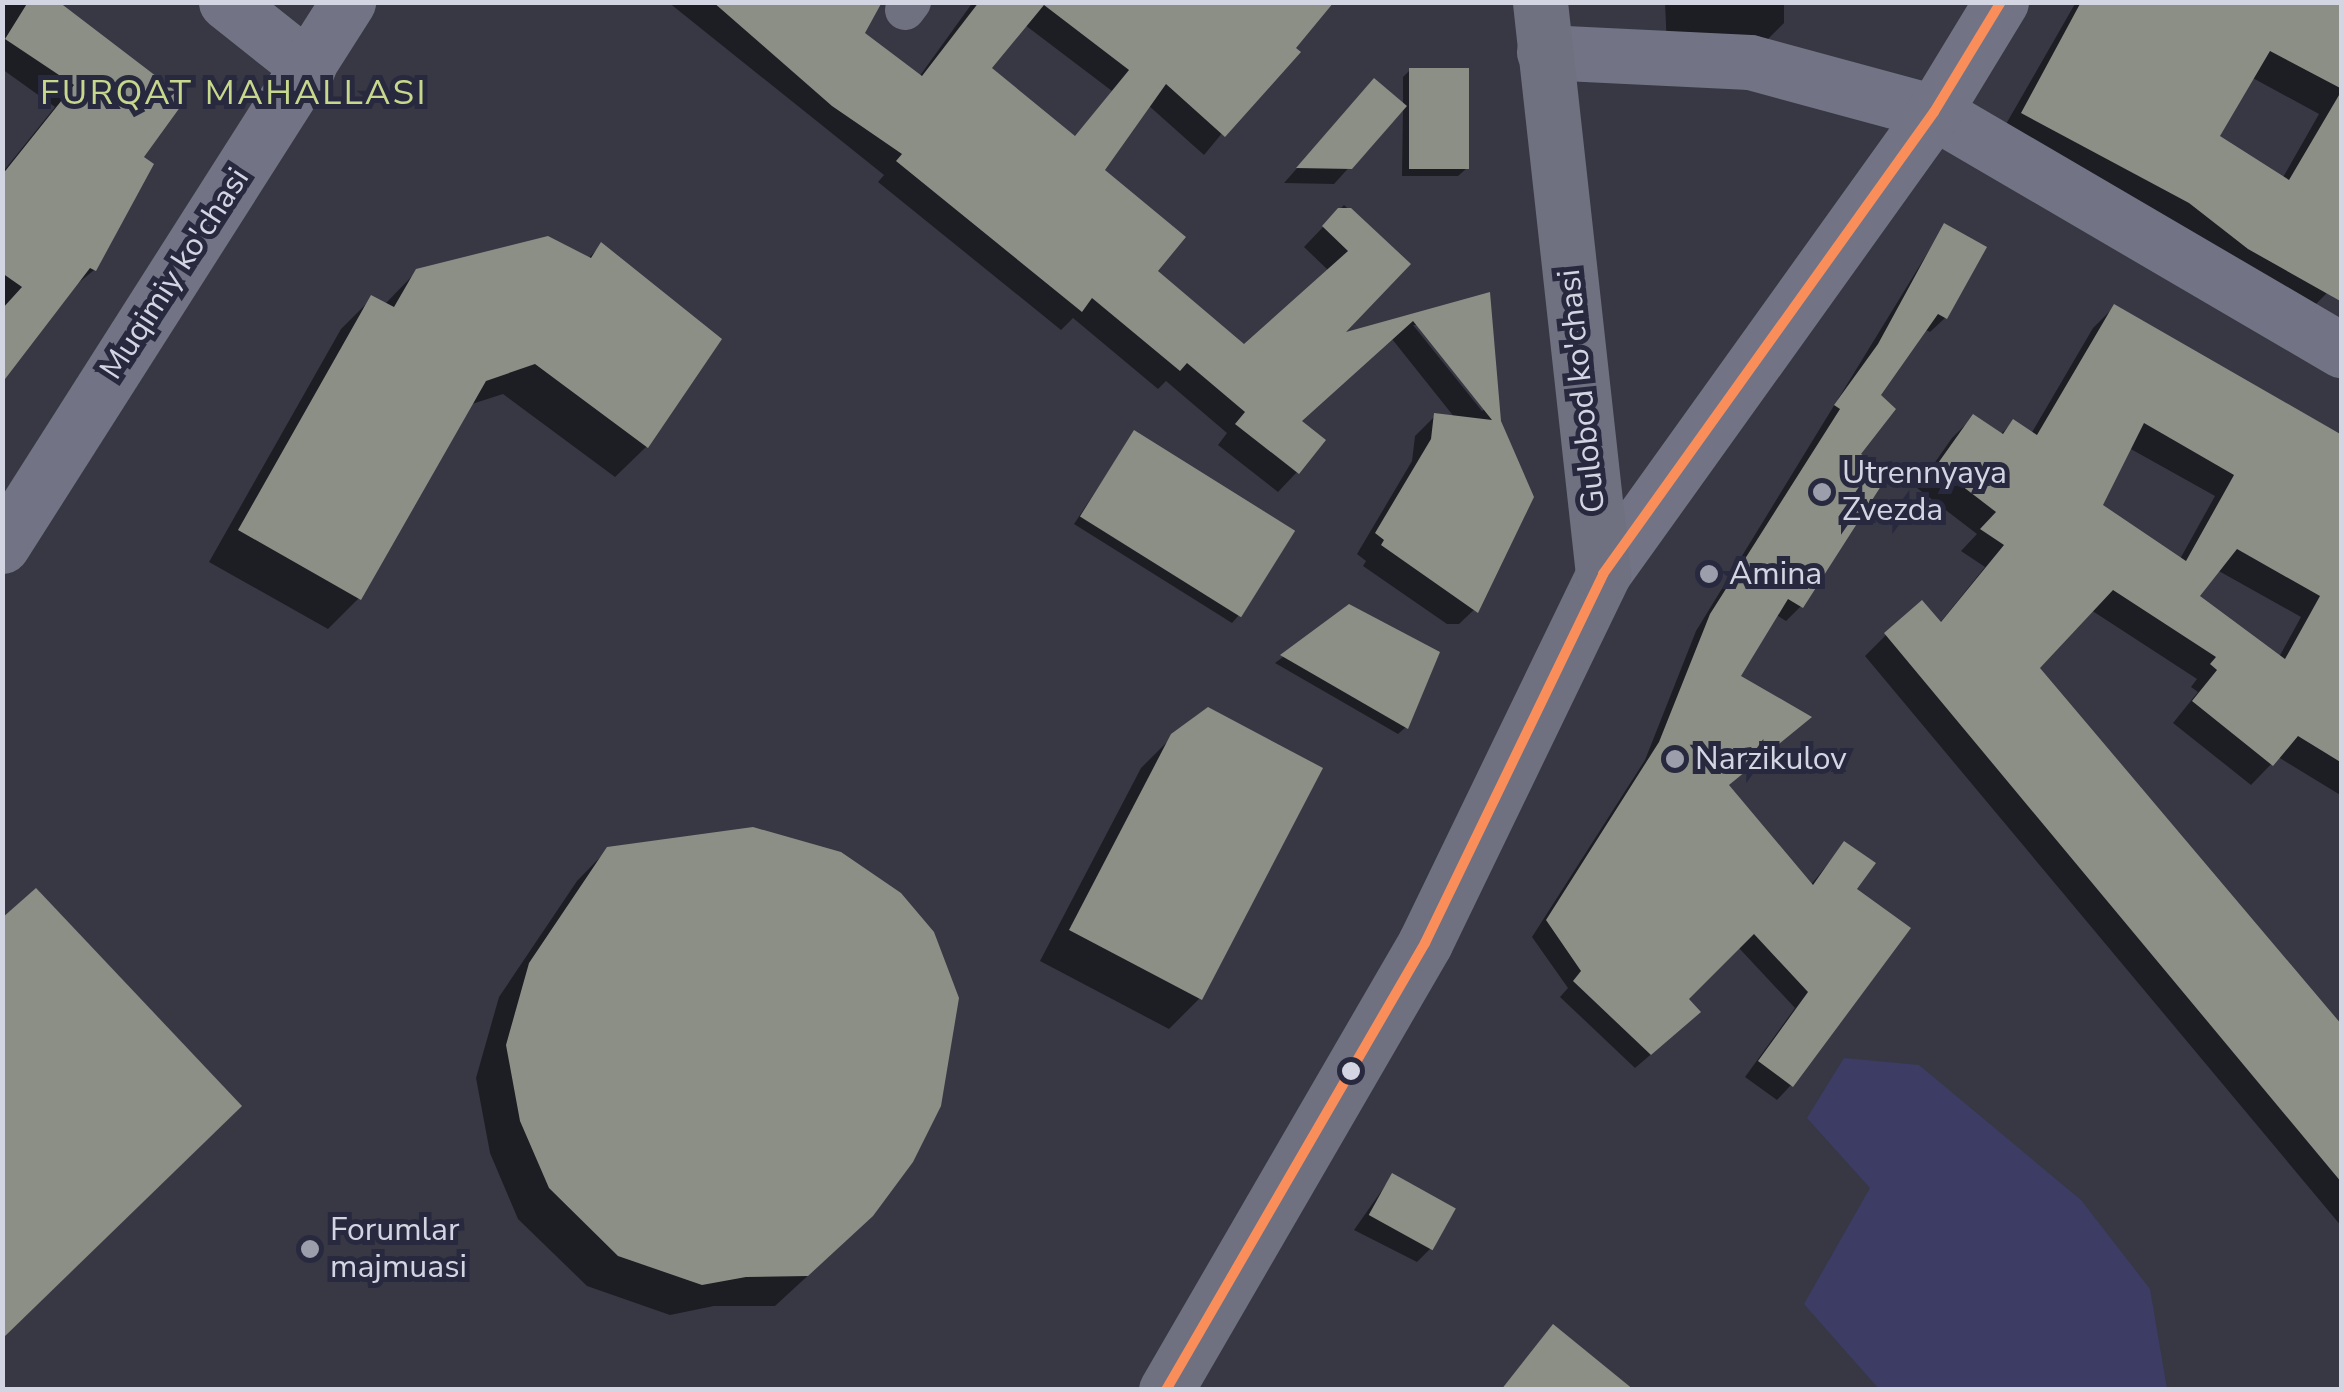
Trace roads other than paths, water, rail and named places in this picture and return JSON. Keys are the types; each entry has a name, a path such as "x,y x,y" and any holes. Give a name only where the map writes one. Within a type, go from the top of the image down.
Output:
{"main road":[{"path":"226,2 308,67"},
{"name":"Muqimiy ko'chasi","path":"2,546 348,2"},
{"path":"1166,1390 1425,943 1603,574 1934,112 2001,2"},
{"path":"1542,27 1750,62 1934,112 2342,350"},
{"name":"Gulobod ko'chasi","path":"1542,27 1603,574"}],"place":[{"name":"Utrennyaya Zvezda","path":"1822,492"},
{"name":"Amina","path":"1709,574"},
{"name":"Narzikulov","path":"1675,759"},
{"name":"Forumlar majmuasi","path":"310,1249"}],"district":[{"name":"FURQAT MAHALLASI","path":"234,93"}]}
